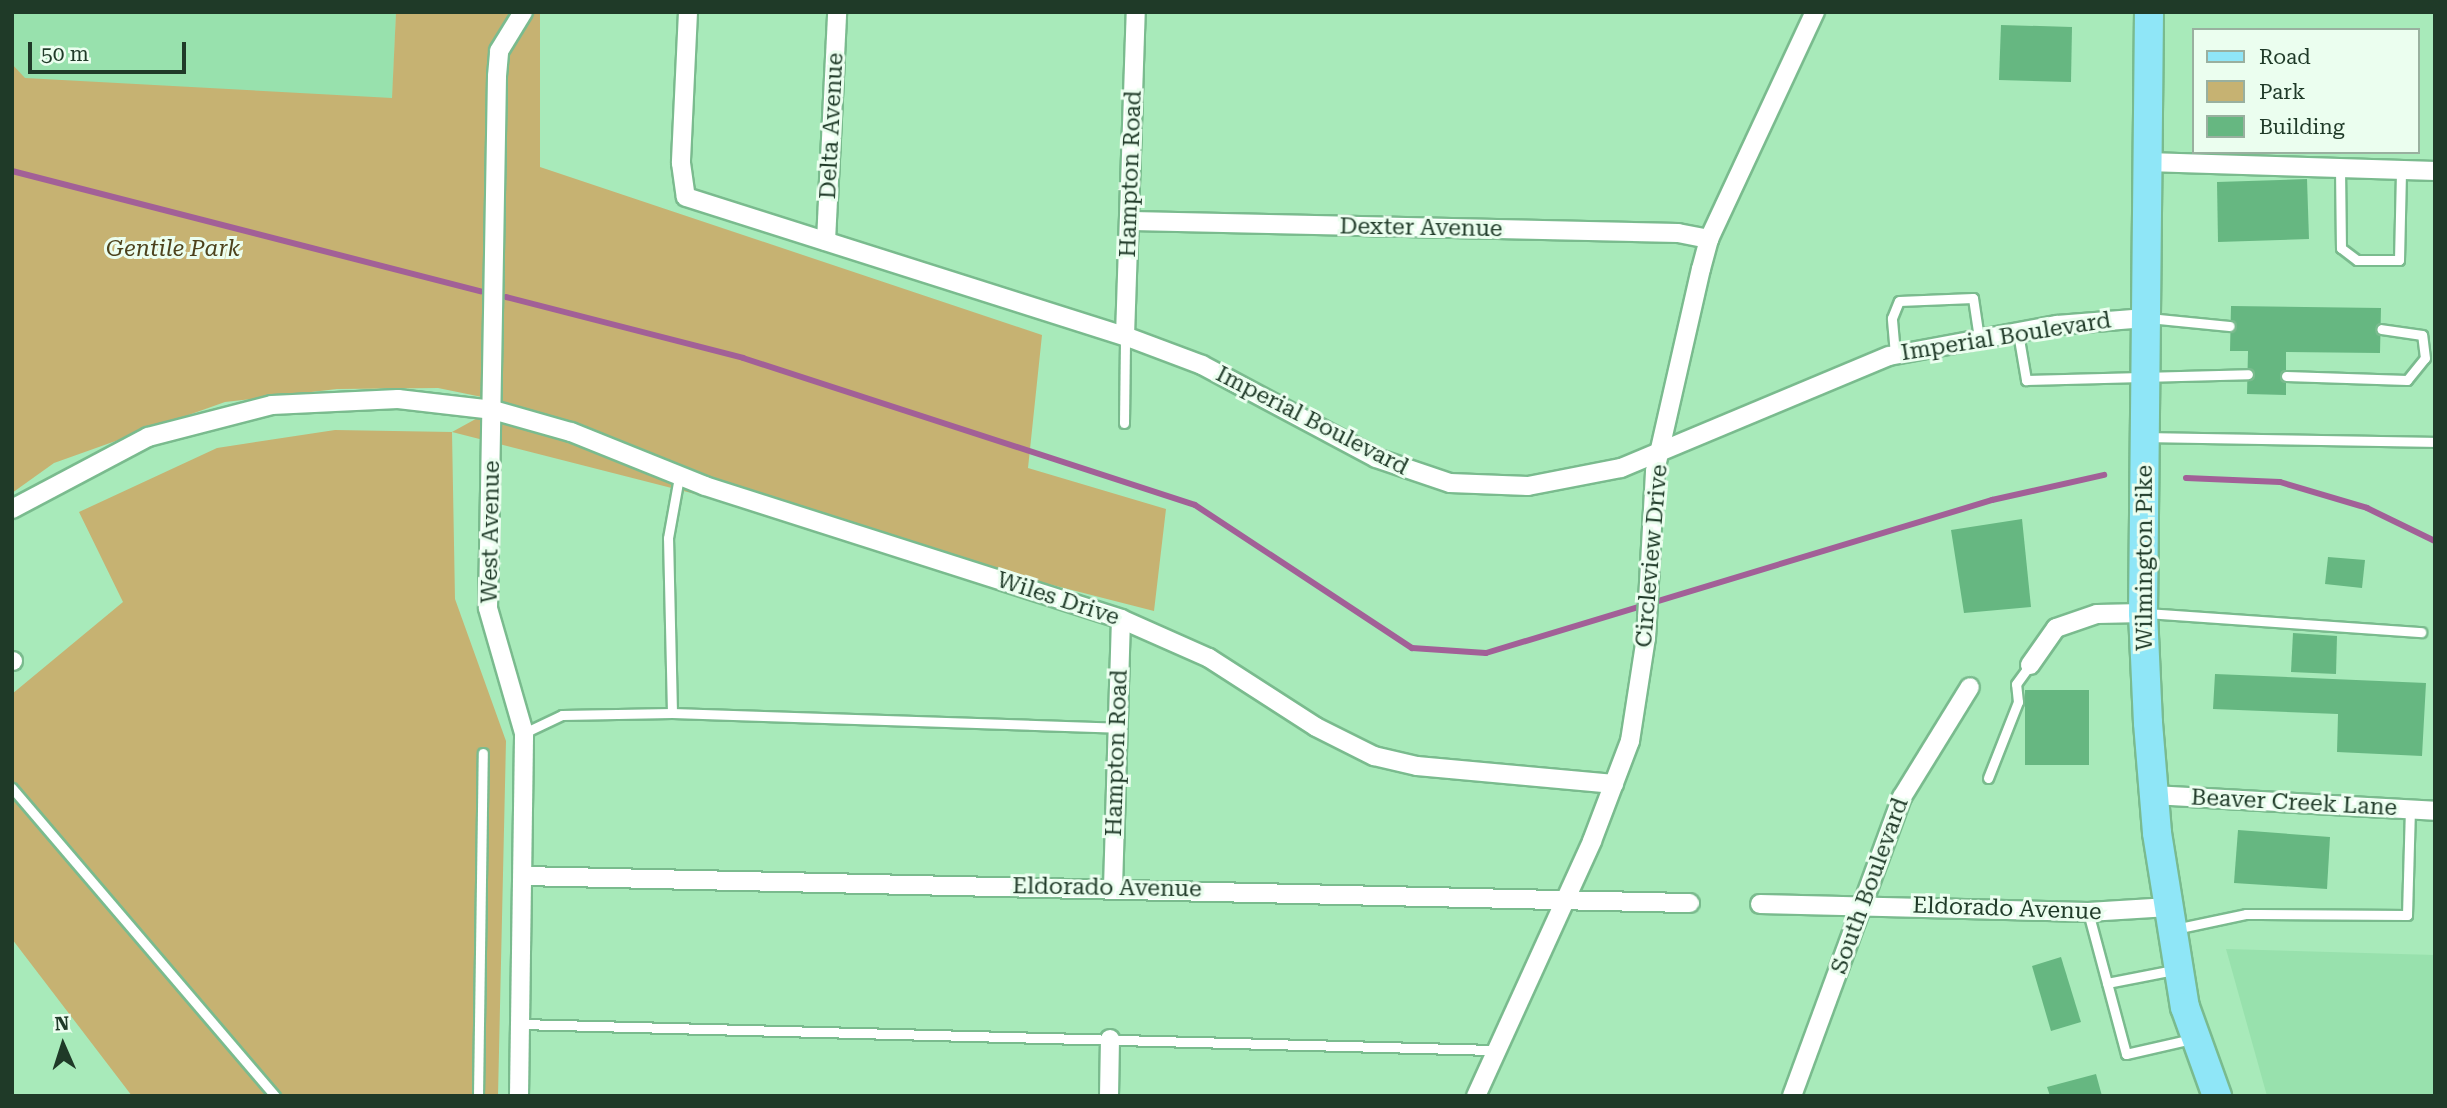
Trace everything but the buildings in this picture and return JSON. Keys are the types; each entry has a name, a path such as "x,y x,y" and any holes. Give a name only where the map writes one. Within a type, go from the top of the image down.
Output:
{"main road":[{"name":"Wilmington Pike","path":"2149,12 2143,613 2153,796 2185,1007 2199,1038 2217,1096"}],"street":[{"name":"West Avenue","path":"519,1096 524,733 488,608 497,76 499,51 523,12"},
{"name":"Imperial Boulevard","path":"688,12 681,163 686,197 1125,336 1202,365 1376,458 1450,483 1528,486 1621,468 1831,376 1895,355 2018,332 2146,318"},
{"name":"Delta Avenue","path":"826,241 837,12"},
{"name":"Hampton Road","path":"1125,336 1132,221 1136,12"},
{"name":"Circleview Drive","path":"1476,1096 1565,900 1614,784 1635,720 1646,638 1649,572 1661,452 1709,239 1815,12"},
{"path":"2148,162 2435,171"},
{"name":"Dexter Avenue","path":"1132,221 1678,233 1709,239"},
{"name":"Wiles Drive","path":"12,509 148,437 272,405 398,399 493,410 571,432 679,477 1121,619 1209,658 1316,727 1374,756 1417,766 1614,784"},
{"path":"2030,665 2056,628 2097,614 2143,613"},
{"name":"Hampton Road","path":"1113,888 1121,619"},
{"name":"South Boulevard","path":"1792,1096 1902,797 1970,687"},
{"name":"Beaver Creek Lane","path":"2153,796 2435,811"},
{"name":"Eldorado Avenue","path":"523,876 1690,903"},
{"name":"Eldorado Avenue","path":"1760,904 1864,904 2088,912 2171,918"},
{"path":"1109,1096 1110,1039"}],"lane":[{"path":"2340,168 2341,248 2357,260 2399,260 2401,170"},
{"path":"1895,355 1892,318 1899,301 1973,298 1979,338"},
{"path":"2146,318 2230,326"},
{"path":"2286,376 2407,380 2425,358 2422,335 2381,329"},
{"path":"2018,332 2026,380 2145,374 2248,374"},
{"path":"1124,423 1125,336"},
{"path":"2145,437 2435,442"},
{"path":"672,713 668,538 679,477"},
{"path":"2143,613 2421,632"},
{"path":"1988,778 2018,702 2016,684 2030,665"},
{"path":"524,733 562,715 672,713 1118,728"},
{"path":"478,1096 483,753"},
{"path":"12,788 275,1096"},
{"path":"2171,918 2246,914 2407,915 2410,809"},
{"path":"2088,912 2126,1054 2199,1038"},
{"path":"2107,983 2180,968"},
{"path":"520,1024 1496,1050"}],"shaded area":[{"path":"12,12 396,12 389,174 32,87 12,64"},
{"path":"2226,949 2435,955 2435,1096 2267,1096"}],"green space":[{"name":"Gentile Park","path":"396,12 540,12 540,167 1042,335 1028,468 1166,509 1154,611 452,432 492,410 482,397 438,388 337,389 225,402 54,463 12,493 12,64 25,78 392,98"},
{"path":"335,430 452,432 455,599 506,741 498,1096 132,1096 12,939 12,694 123,602 79,512 217,448"}],"waterway":[{"path":"12,171 481,291"},
{"path":"506,297 743,358 1195,505 1412,648 1486,653 1992,500 2104,475"},
{"path":"2186,478 2280,482 2367,508 2435,541"}]}
